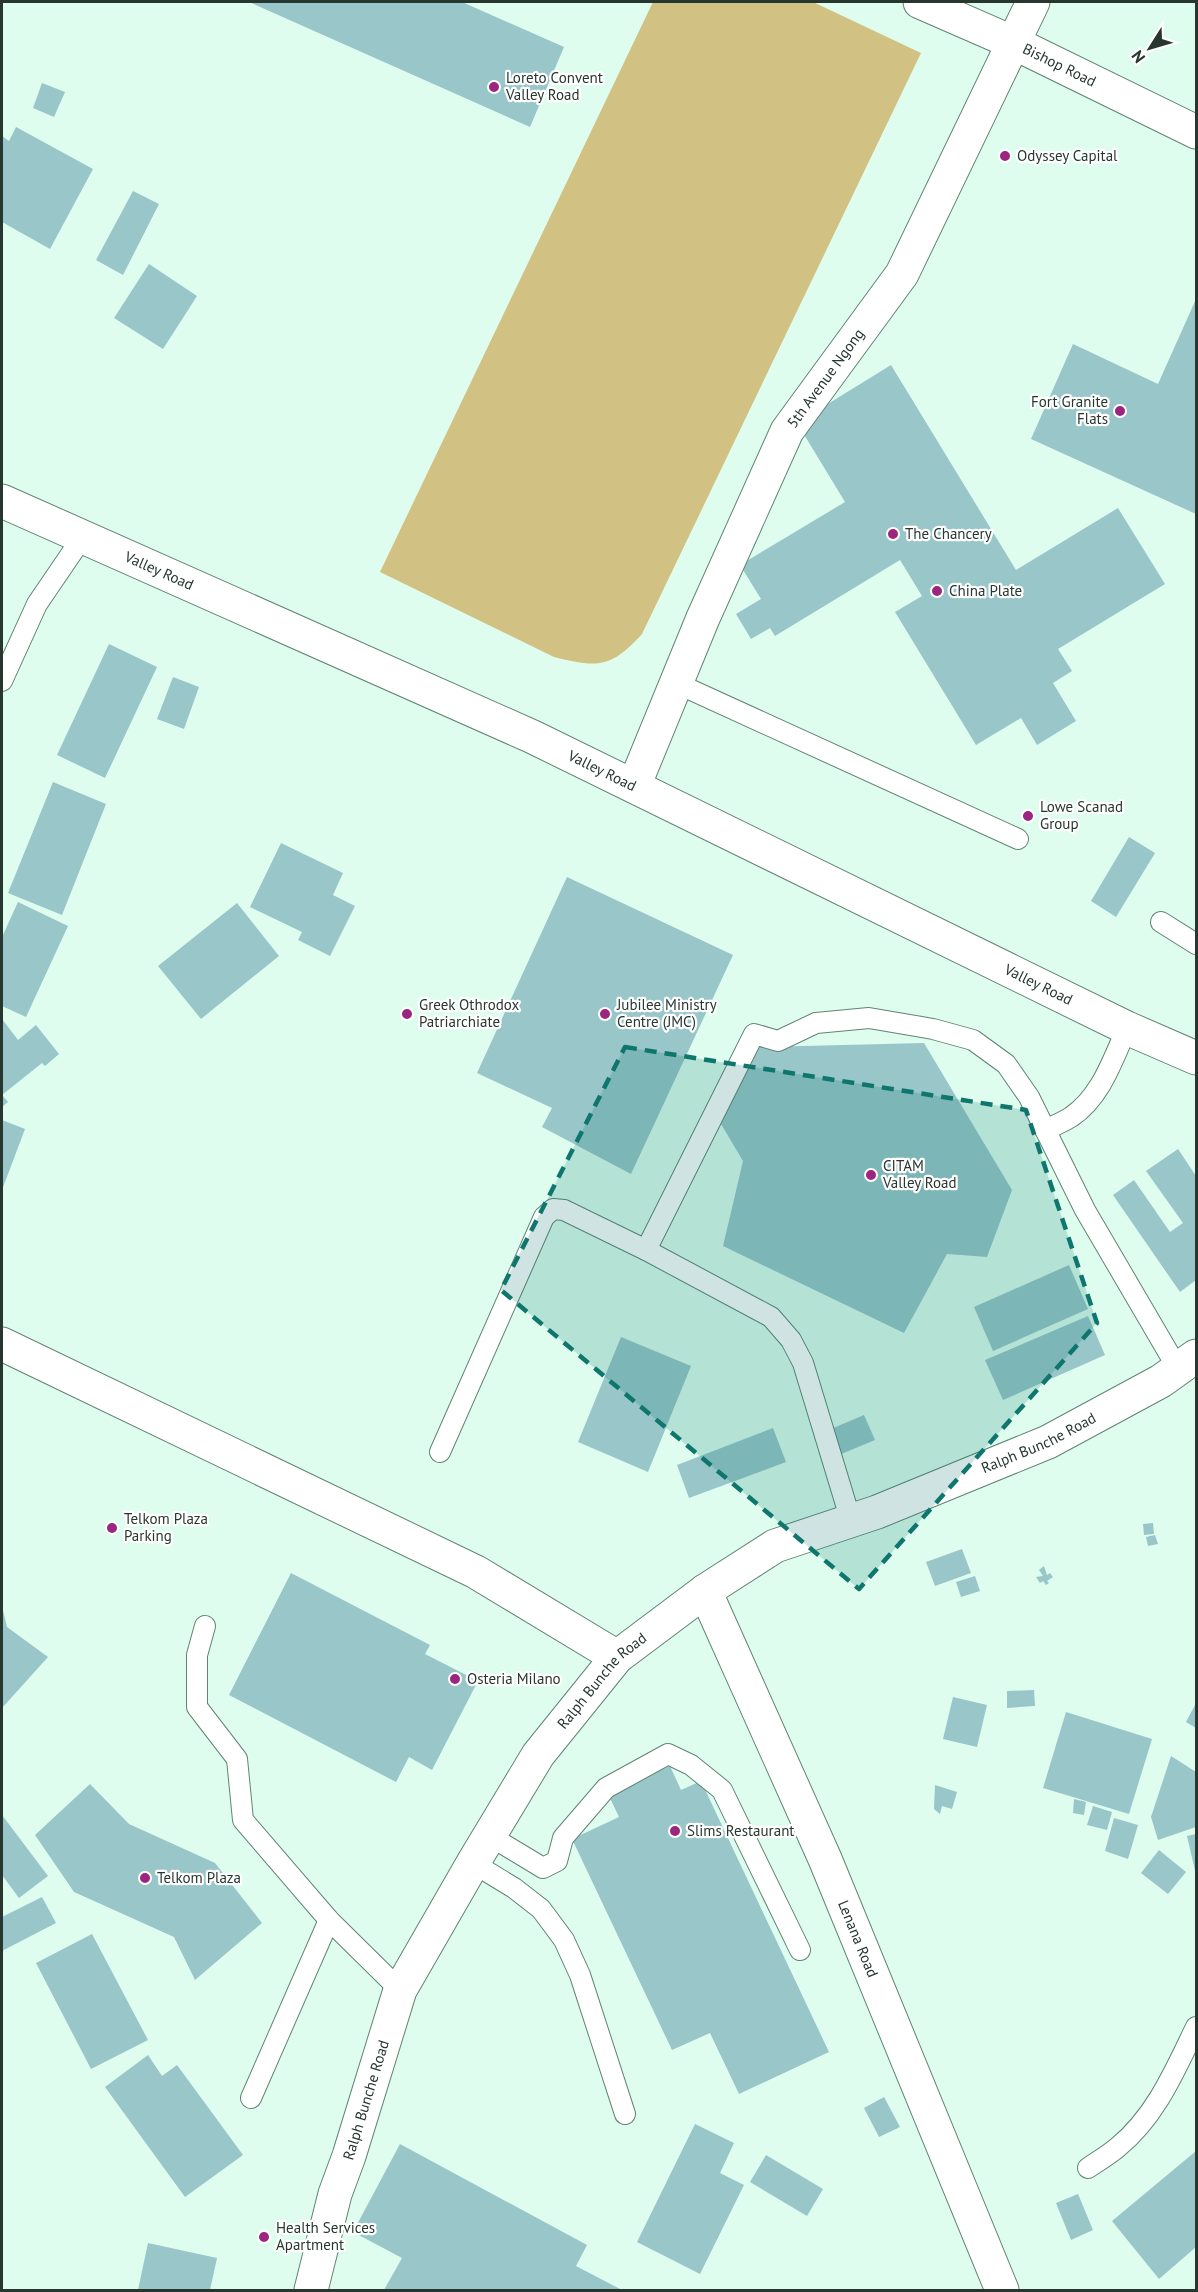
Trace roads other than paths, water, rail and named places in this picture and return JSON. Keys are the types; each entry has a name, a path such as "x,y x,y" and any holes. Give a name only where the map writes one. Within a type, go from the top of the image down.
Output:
{"street":[{"name":"Bishop Road","path":"920,2 1014,43 1197,132"},
{"name":"5th Avenue Ngong","path":"637,777 787,431 903,274 1033,2"},
{"name":"Valley Road","path":"2,501 522,732 637,777 1127,1028 1197,1058"},
{"path":"2,1344 476,1572 617,1657"},
{"name":"Ralph Bunche Road","path":"311,2290 335,2194 349,2156 400,1990 472,1863 538,1755 617,1657 705,1591 775,1546 877,1512 1048,1442 1161,1381 1187,1362"},
{"name":"Lenana Road","path":"705,1591 825,1858 1002,2290"}],"lane":[{"path":"2,681 37,604 82,538"},
{"path":"676,683 1018,839"},
{"path":"1161,922 1197,944"},
{"path":"646,1251 754,1034 778,1041 816,1023 869,1018 933,1029 973,1040 1006,1064 1029,1097 1085,1210 1187,1362"},
{"path":"1045,1130 1072,1117 1092,1097 1105,1077 1127,1028"},
{"path":"440,1452 544,1217 553,1209 564,1210 771,1317 791,1340 803,1363 850,1521"},
{"path":"205,1626 197,1655 197,1707 237,1760 243,1820 329,1920 400,1990"},
{"path":"490,1836 543,1868 557,1861 563,1838 606,1788 668,1754 691,1765 722,1790 800,1950"},
{"path":"472,1863 514,1888 541,1909 564,1940 580,1975 625,2114"},
{"path":"251,2098 329,1920"},
{"path":"1088,2169 1119,2146 1152,2111 1197,2027"}],"place":[{"name":"Loreto Convent Valley Road","path":"494,87"},
{"name":"Odyssey Capital","path":"1005,156"},
{"name":"Fort Granite Flats","path":"1120,411"},
{"name":"The Chancery","path":"893,534"},
{"name":"China Plate","path":"937,591"},
{"name":"Lowe Scanad Group","path":"1028,816"},
{"name":"Greek Othrodox Patriarchiate","path":"407,1014"},
{"name":"Jubilee Ministry Centre (JMC)","path":"605,1014"},
{"name":"CITAM Valley Road","path":"871,1175"},
{"name":"Telkom Plaza Parking","path":"112,1528"},
{"name":"Osteria Milano","path":"455,1679"},
{"name":"Slims Restaurant","path":"675,1831"},
{"name":"Telkom Plaza","path":"145,1878"},
{"name":"Health Services Apartment","path":"264,2237"}]}
